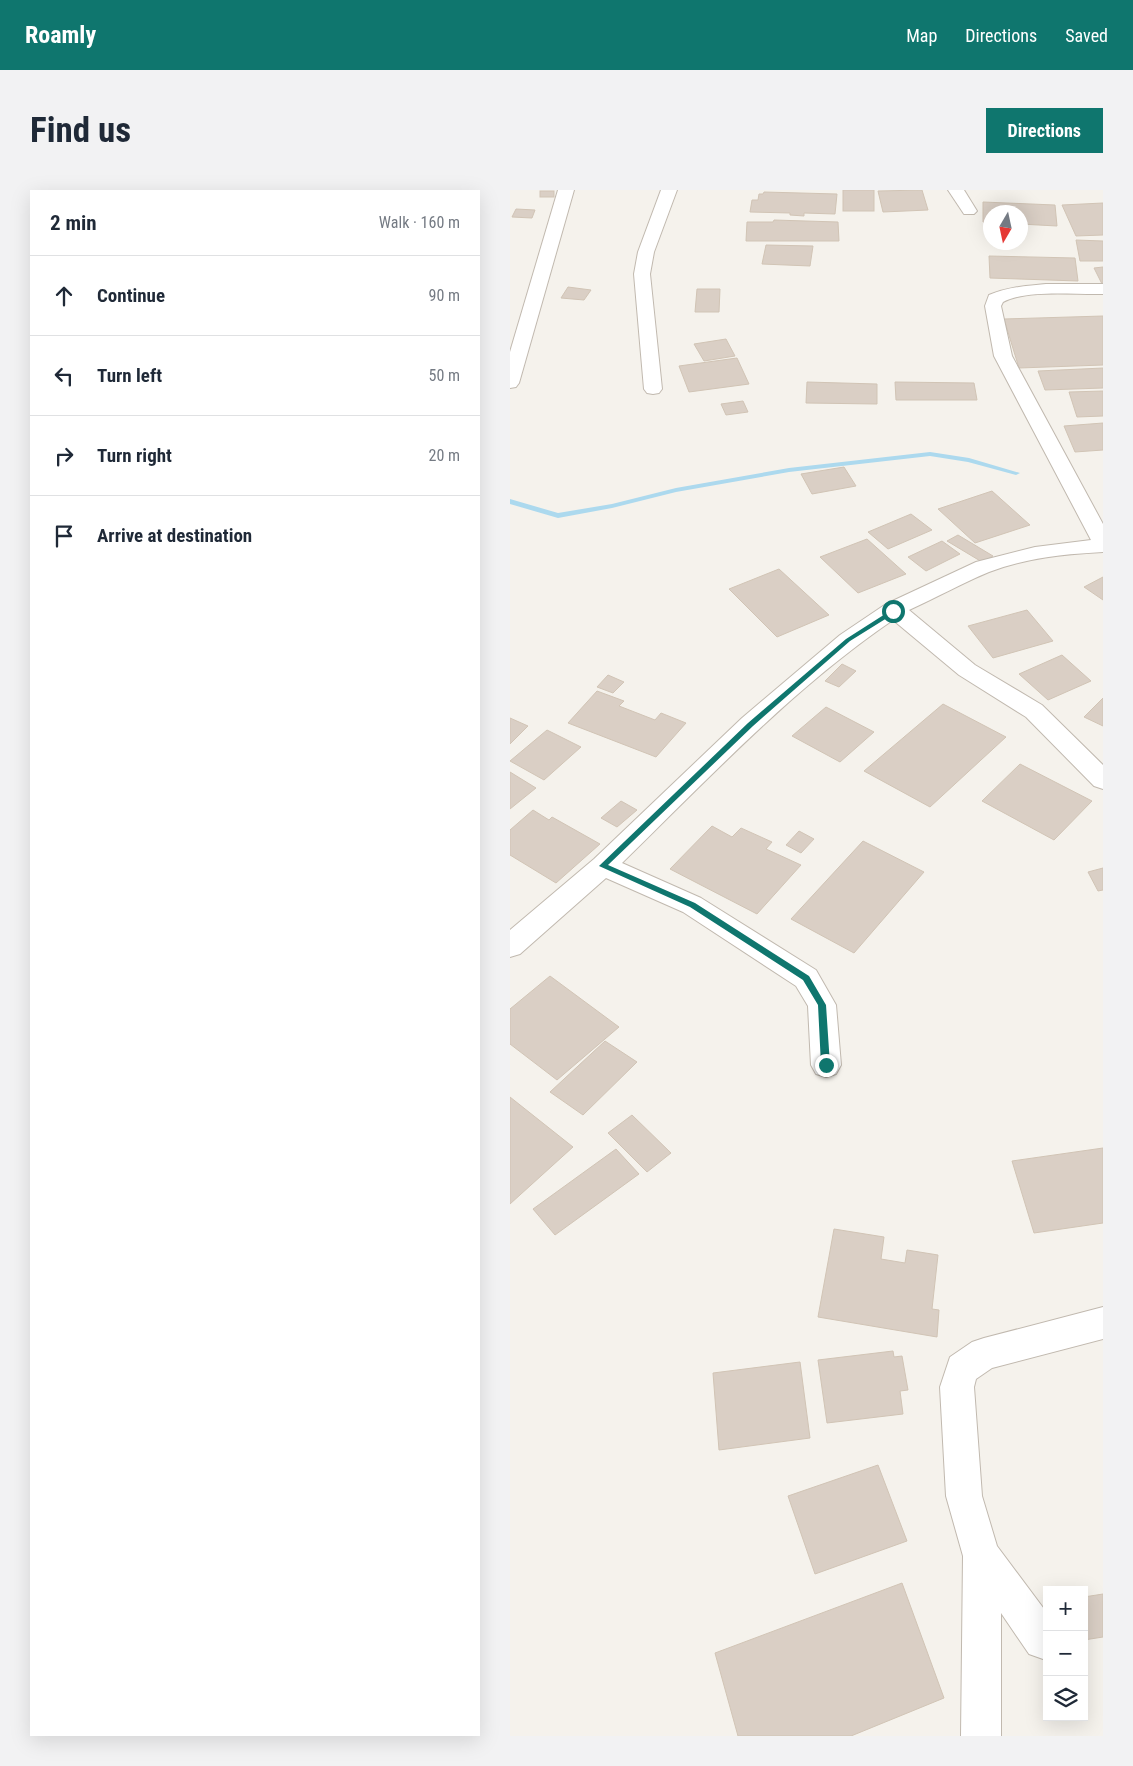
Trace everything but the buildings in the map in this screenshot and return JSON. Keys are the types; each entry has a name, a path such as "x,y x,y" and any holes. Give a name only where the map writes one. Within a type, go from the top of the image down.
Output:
{"street":[{"path":"510,383 566,190"},
{"path":"653,389 642,274 646,252 669,190"},
{"path":"956,190 969,211"},
{"path":"510,946 603,866 750,724 848,640 894,609 983,567 1035,553 1103,545 1003,356 993,306 995,299 1000,295 1015,292 1103,289"},
{"path":"894,609 967,670 1034,712 1103,780"},
{"path":"603,866 692,905 806,978 822,1005 826,1065"},
{"path":"981,1736 982,1556 964,1496 957,1388 962,1369 984,1354 1103,1323"},
{"path":"982,1556 1043,1640"}],"waterway":[{"path":"510,501 558,516 612,506 676,490 789,470 930,454 969,460 1016,473"}],"route":[{"path":"826,1065 822,1005 806,978 692,905 603,866 750,724 848,640 893,611"}]}
